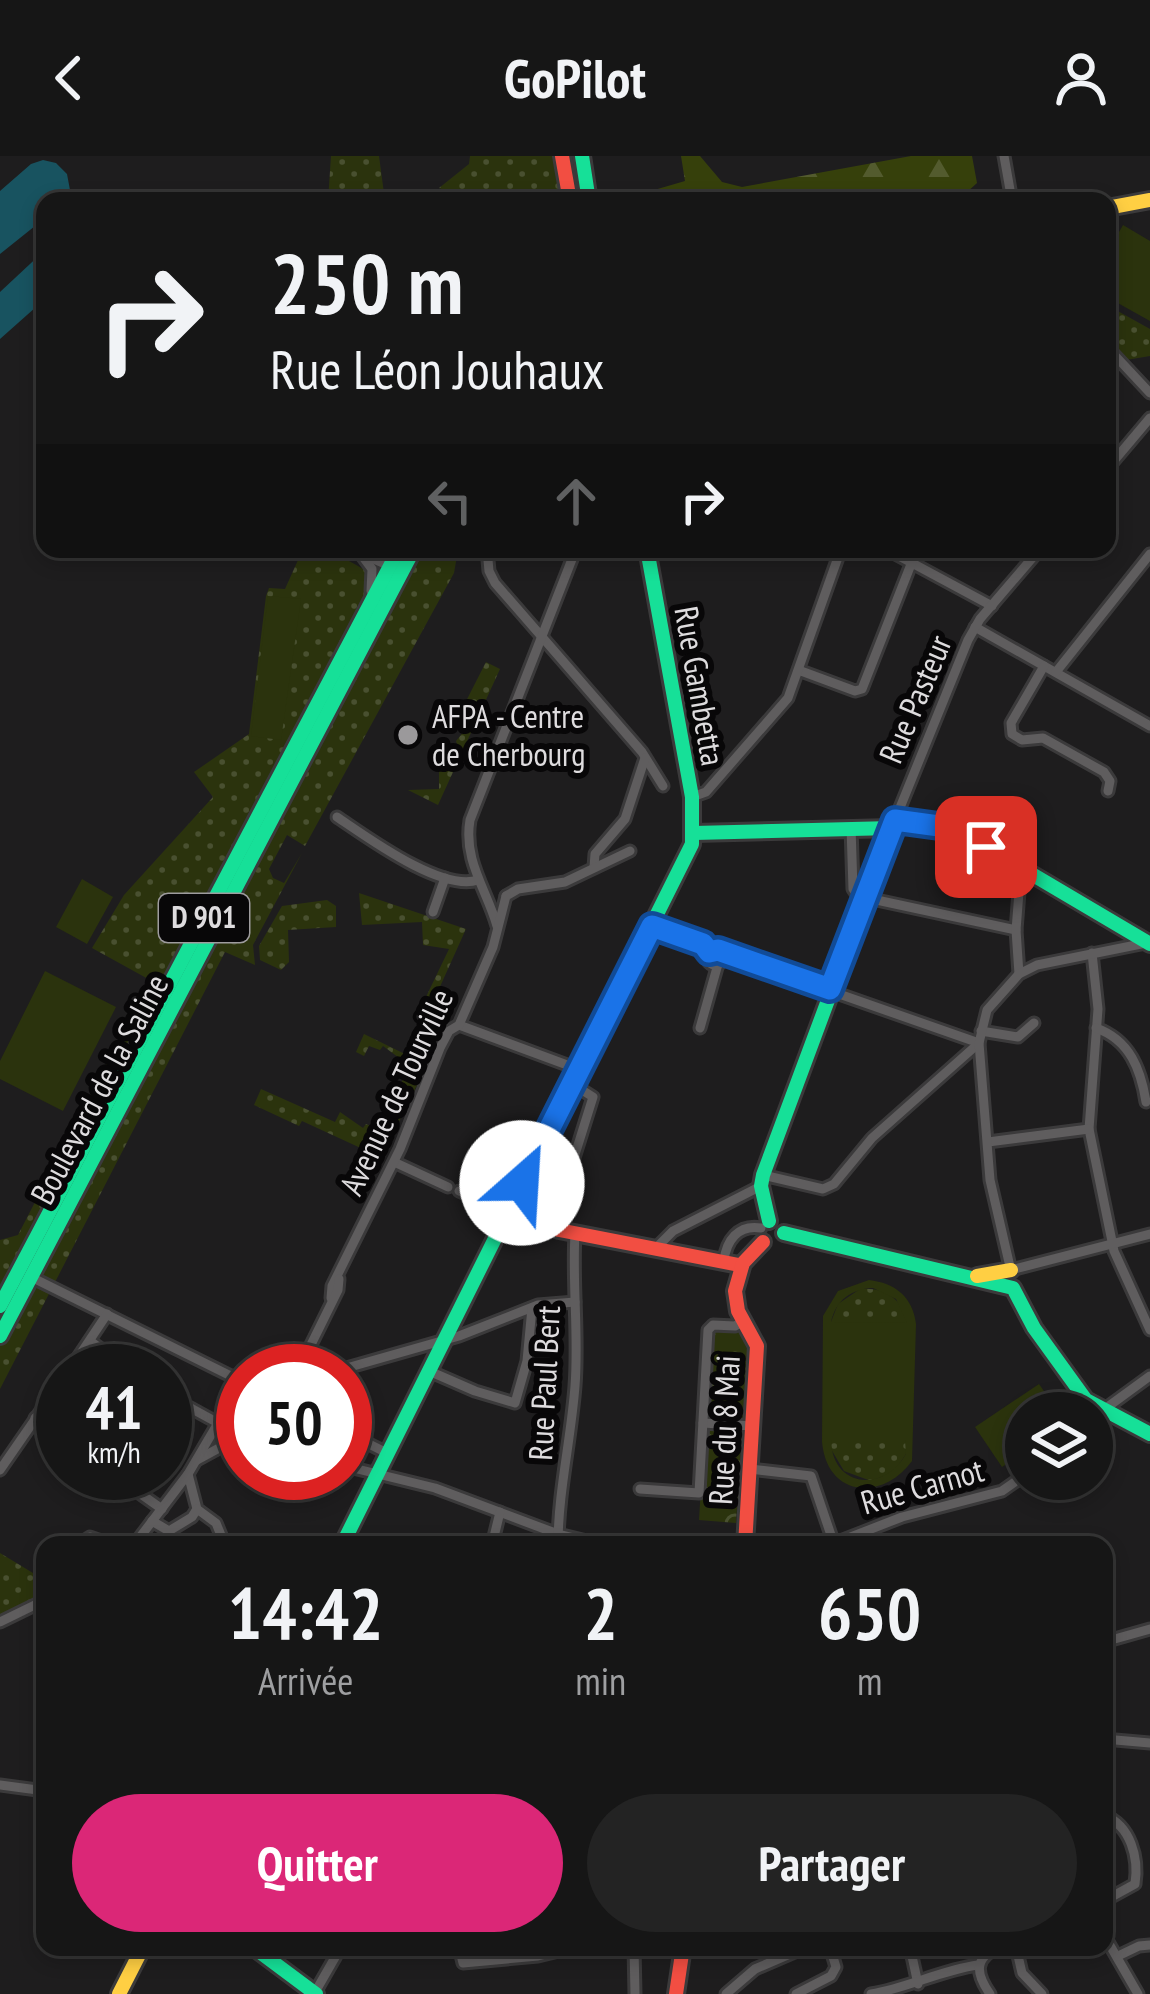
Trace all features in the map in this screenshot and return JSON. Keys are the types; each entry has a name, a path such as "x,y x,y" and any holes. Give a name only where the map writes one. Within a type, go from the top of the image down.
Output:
{"main road":[{"path":"562,156 568,192"},
{"path":"581,156 584,192"},
{"path":"1116,206 1150,200"},
{"name":"Boulevard de la Saline","path":"0,1340 398,558"},
{"name":"Boulevard de la Saline","path":"0,1306 369,606 405,558"},
{"name":"Rue Gambetta","path":"649,558 692,797 694,833"},
{"path":"893,824 762,1180 764,1230 779,1244 784,1233 1012,1288 1081,1392"},
{"path":"346,1536 694,833 939,826 1022,865 1150,944"},
{"path":"507,1213 567,1232 732,1263 764,1230"},
{"name":"Rue du 8 Mai","path":"732,1263 736,1305 757,1342 746,1536"},
{"path":"960,1276 1011,1270"},
{"path":"1113,1418 1150,1434"},
{"path":"122,1994 138,1956"},
{"path":"265,1956 315,1994"},
{"path":"676,1994 682,1956"}],"street":[{"path":"1004,156 1010,192"},
{"path":"1116,356 1150,393"},
{"path":"1116,458 1150,418"},
{"path":"1056,672 1150,554"},
{"path":"362,558 372,569 369,606"},
{"path":"372,558 396,568"},
{"path":"490,558 494,580 645,758 663,786"},
{"name":"Avenue de Tourville","path":"310,1344 338,1290 440,1048 448,1031 458,1025 494,947 494,906 478,880 468,842 470,820 573,558"},
{"path":"692,797 706,792 785,703 801,671 838,558"},
{"path":"904,558 992,606"},
{"path":"801,671 855,692 862,689 914,558"},
{"name":"Rue Pasteur","path":"893,824 975,627 1032,558"},
{"path":"975,627 1150,726"},
{"path":"1044,666 1011,723 1012,734 1022,740 1043,738 1104,772 1110,781 1108,791"},
{"path":"594,867 595,854 626,815 645,758"},
{"path":"337,817 386,849 445,878 464,883 478,880 502,894 507,905 494,906"},
{"path":"851,827 853,890 858,896 1016,930"},
{"path":"494,906 502,894 565,882 630,851"},
{"path":"1019,974 1016,930 1022,865"},
{"path":"433,912 445,878"},
{"path":"652,926 703,944 709,952 716,949 720,959 700,1028"},
{"path":"1012,1288 992,1192 980,1037 993,1000 1036,964 1150,944"},
{"path":"1092,953 1096,1028 1089,1129 1113,1245 1150,1330"},
{"path":"720,959 980,1037 1018,1037 1034,1023"},
{"path":"458,1025 574,1076"},
{"path":"1096,1028 1122,1044 1137,1064 1146,1102"},
{"path":"656,1248 673,1231 762,1180 823,1189 834,1184 872,1138 980,1037"},
{"name":"Rue Paul Bert","path":"558,1536 576,1378 575,1302 567,1232 573,1161 592,1096 574,1076"},
{"path":"988,1142 1089,1129"},
{"path":"61,1292 46,1277 46,1262 82,1192 92,1161"},
{"path":"394,1162 507,1213"},
{"path":"732,1263 728,1242 746,1228 764,1230"},
{"path":"1011,1270 1150,1234"},
{"path":"31,1277 216,1368"},
{"path":"0,1340 26,1297 48,1285"},
{"path":"372,1361 532,1308 575,1302"},
{"path":"428,1371 515,1403 527,1360 532,1308"},
{"path":"88,1344 107,1314"},
{"path":"640,1489 699,1493 708,1330 713,1325 734,1326 744,1321"},
{"path":"90,1341 94,1344"},
{"path":"1113,1400 1150,1376"},
{"path":"0,1470 35,1418"},
{"path":"703,1423 752,1426"},
{"path":"192,1467 216,1426"},
{"path":"372,1445 388,1453"},
{"path":"196,1460 216,1449"},
{"path":"750,1469 811,1476 830,1536"},
{"path":"372,1474 435,1488 552,1536"},
{"name":"Rue Carnot","path":"853,1536 1005,1489"},
{"path":"192,1490 197,1509 216,1523 221,1536"},
{"path":"148,1500 161,1509"},
{"path":"141,1536 168,1500"},
{"path":"152,1521 169,1531 197,1509"},
{"path":"494,1536 500,1512"},
{"path":"0,1622 36,1604"},
{"path":"1113,1639 1150,1629"},
{"path":"1113,1740 1150,1743"},
{"path":"0,1785 36,1790"},
{"path":"1113,1822 1122,1828 1137,1860 1135,1884 1113,1896"},
{"path":"1118,1956 1150,1945"},
{"path":"1113,1948 1138,1994"},
{"path":"315,1994 336,1956"},
{"path":"461,1956 463,1963 525,1956"},
{"path":"503,1960 504,1956"},
{"path":"634,1956 635,1994"},
{"path":"726,1994 754,1969 785,1956"},
{"path":"796,1994 810,1992 831,1976 836,1966 833,1956"},
{"path":"912,1956 918,1984"},
{"path":"985,1956 978,1965 979,1978 990,1994"},
{"path":"1019,1956 1025,1978 1042,1994"},
{"path":"871,1994 978,1965"}],"green space":[{"path":"331,156 379,156 384,192 329,192"},
{"path":"470,156 552,156 559,192 449,192 439,188 469,164"},
{"path":"681,156 700,156 722,182 742,187 911,156 972,156 977,183 967,192 647,192 685,181"},
{"path":"1123,225 1150,241 1150,321 1116,302 1116,237"},
{"path":"1116,310 1150,329 1150,356 1126,360 1116,349"},
{"path":"299,558 343,558 400,592 418,558 457,558 454,573 305,846 287,835 269,869 273,878 284,883 302,853 253,945 255,965 225,952 0,1389 0,1240 18,1235 150,980 92,948 124,895 213,797 194,772 249,734 266,596 269,588 285,589"},
{"path":"268,596 301,599 281,740 251,736"},
{"path":"486,662 500,669 438,805 408,790 439,789 439,749 446,747 446,761 453,764 459,752 456,741 469,725 461,711"},
{"path":"82,879 113,897 87,944 56,927"},
{"path":"359,893 466,929 429,1011 426,997 449,949 423,945 422,922 362,925"},
{"path":"327,900 336,906 336,927 288,930 289,962 281,970 260,960 259,946 282,906"},
{"path":"45,971 116,1007 63,1111 0,1079 0,1061"},
{"path":"364,1034 411,1057 410,1066 422,1075 386,1148 370,1141 365,1150 254,1105 261,1089 335,1122 340,1112 363,1128 366,1124 376,1128 381,1118 386,1119 392,1105 388,1103 406,1075 402,1073 406,1063 383,1046 380,1050 369,1046 364,1056 356,1052"},
{"path":"869,1280 887,1284 907,1299 916,1324 912,1461 900,1474 872,1488 858,1488 834,1474 822,1442 823,1316 838,1291","holes":["873,1288 896,1299 907,1323 831,1322 846,1297","831,1440 905,1440 906,1454 885,1475 861,1480 840,1468"]},
{"path":"860,1289 891,1296 908,1323 906,1454 894,1472 871,1481 844,1471 831,1449 831,1322 838,1304"},
{"path":"711,1330 740,1331 748,1340 736,1523 699,1520"},
{"path":"1005,1407 1005,1465 1002,1467 975,1427"},
{"path":"0,1553 36,1572 36,1600 0,1617"}],"water":[{"path":"56,163 67,174 70,190 36,192 36,225 0,254 0,191 31,164"},
{"path":"36,258 36,307 0,339 0,292"}],"traffic: fast":[{"path":"582,156 588,192"},
{"path":"0,1306 394,558"},
{"path":"0,1336 409,558"},
{"path":"346,1536 692,844 692,797 649,558"},
{"path":"769,1221 763,1175 895,820 939,826 986,847 1150,944"},
{"path":"694,833 892,828"},
{"path":"784,1233 1013,1288 1034,1328 1086,1400 1150,1434"},
{"path":"265,1956 316,1994"}],"traffic: slow":[{"path":"1116,206 1150,200"},
{"path":"977,1276 1011,1270"},
{"path":"119,1994 138,1956"}],"traffic: jam":[{"path":"562,156 568,192"},
{"path":"507,1213 559,1230 739,1265"},
{"path":"746,1536 757,1346 738,1311 735,1291 743,1263 763,1242"},
{"path":"676,1994 682,1956"}],"place":[{"name":"AFPA - Centre de Cherbourg","path":"408,735"}],"route":[{"path":"522,1183 652,926 703,944 709,952 718,950 830,989 895,820 939,826 986,847"}]}
